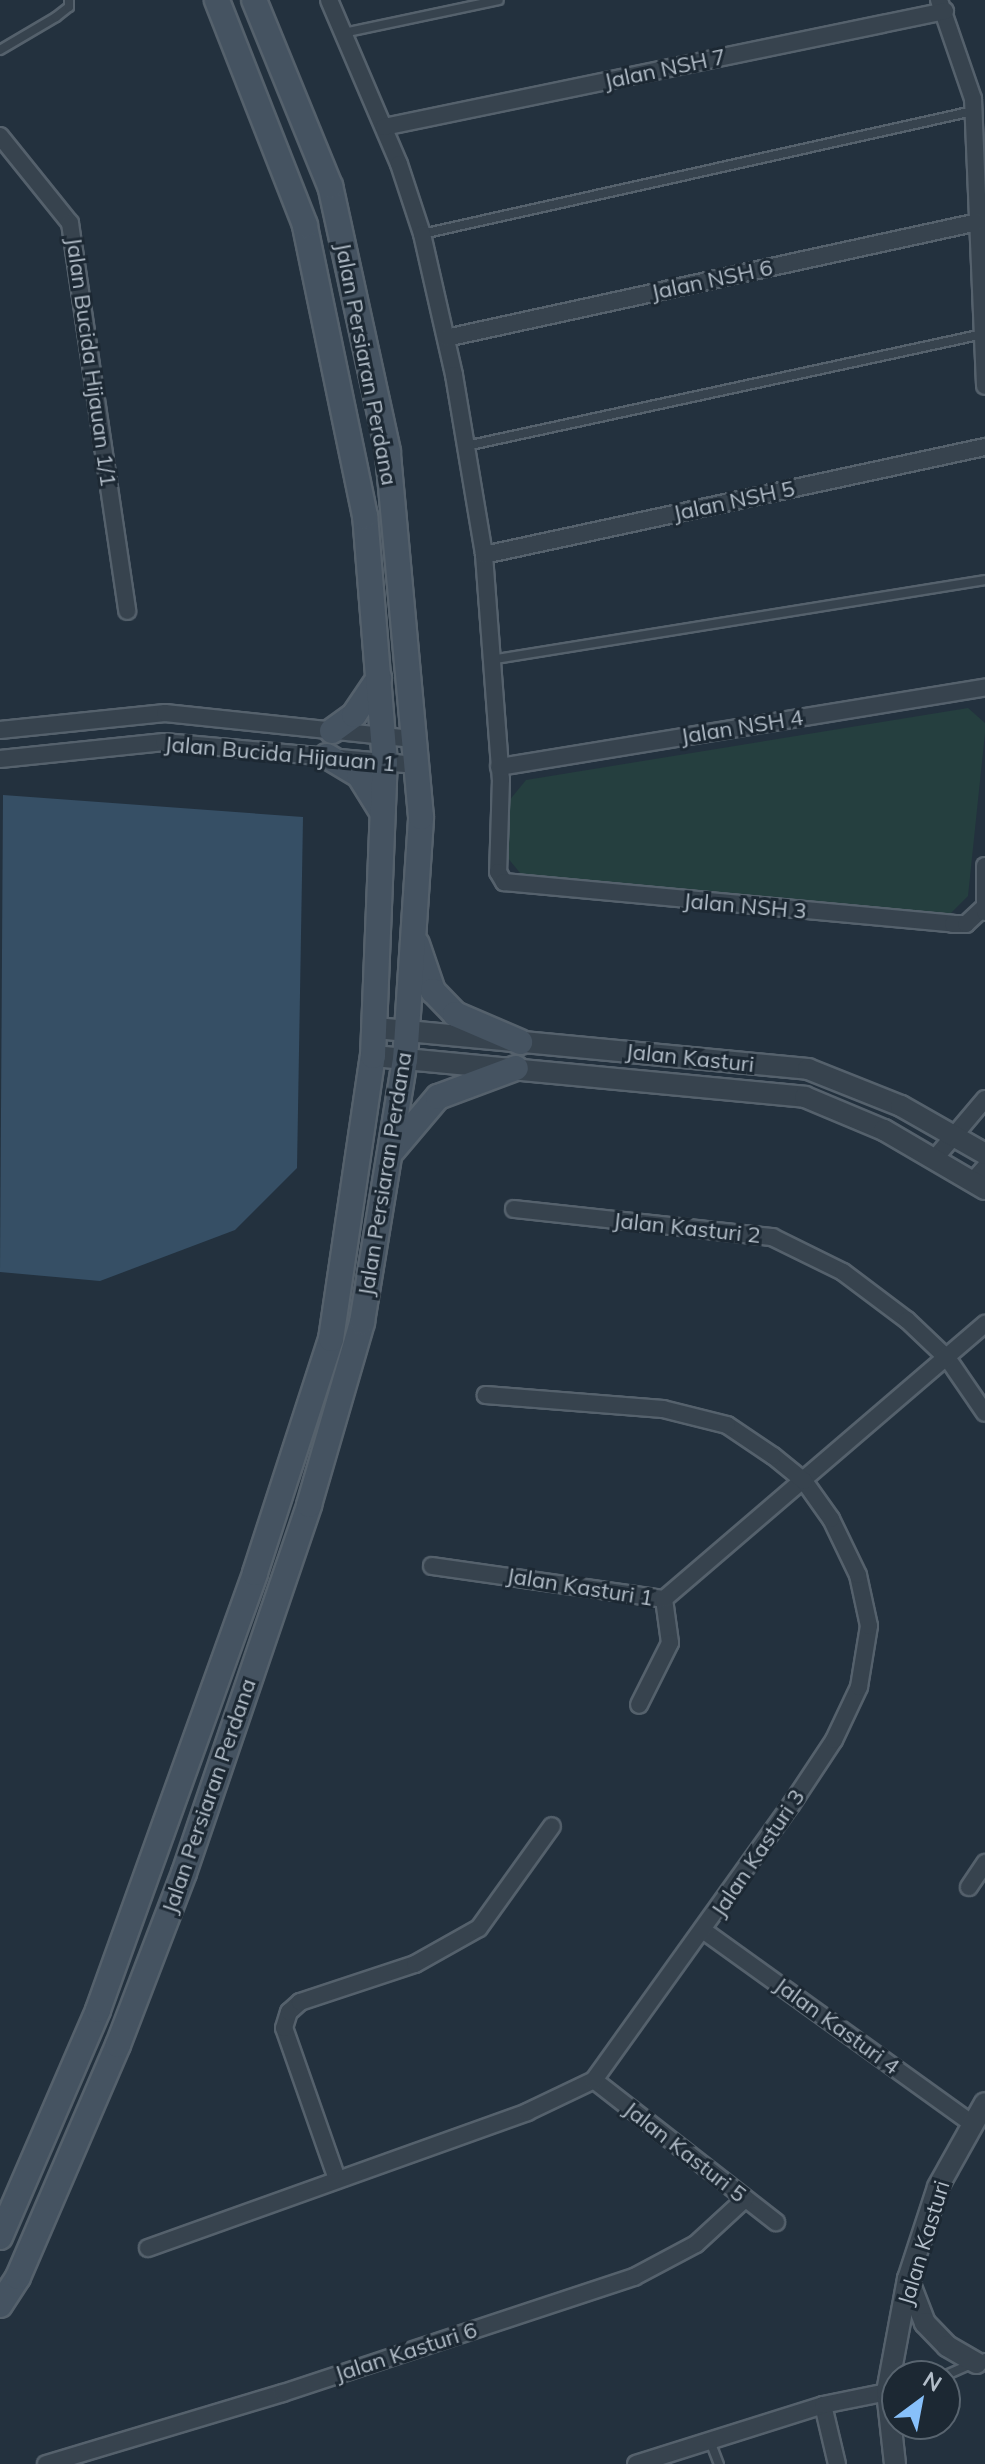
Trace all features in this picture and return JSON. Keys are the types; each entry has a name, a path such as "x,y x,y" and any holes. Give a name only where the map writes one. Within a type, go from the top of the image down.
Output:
{"main road":[{"name":"Jalan Persiaran Perdana","path":"0,2237 104,1995 255,1573 327,1353 373,1056 385,763 365,516 305,225 217,0"},
{"name":"Jalan Persiaran Perdana","path":"0,2305 18,2277 124,2031 309,1505 362,1322 405,1060 421,817 388,451 330,186 254,0"},
{"path":"332,731 354,715 379,678"},
{"path":"327,756 359,775 383,814"},
{"path":"415,938 433,991 455,1014 520,1042"},
{"path":"387,1158 438,1097 516,1068"}],"street":[{"path":"329,0 384,127 422,234 446,338 484,555 489,660 499,767"},
{"path":"942,6 973,111 985,386"},
{"name":"Jalan NSH 7","path":"384,127 942,6"},
{"name":"Jalan Bucida Hijauan 1/1","path":"0,136 70,223 127,611"},
{"name":"Jalan NSH 6","path":"446,338 978,222"},
{"name":"Jalan NSH 5","path":"484,555 985,447"},
{"name":"Jalan NSH 4","path":"499,767 985,687"},
{"name":"Jalan Bucida Hijauan 1","path":"0,730 165,713 414,739"},
{"name":"Jalan Bucida Hijauan 1","path":"0,759 164,742 416,765"},
{"name":"Jalan NSH 3","path":"499,767 498,872 504,882 953,924 966,924 984,910"},
{"path":"984,910 985,866"},
{"name":"Jalan Kasturi","path":"375,1028 808,1069 954,1132 985,1154"},
{"name":"Jalan Kasturi","path":"373,1056 805,1097 981,1179"},
{"path":"936,1157 985,1099"},
{"name":"Jalan Kasturi 2","path":"514,1209 772,1237 843,1272 948,1359 985,1413"},
{"path":"664,1599 948,1359 985,1324"},
{"name":"Jalan Kasturi 3","path":"148,2248 527,2112 594,2080 704,1931 834,1740 859,1687 869,1626 858,1575 831,1519 804,1481 727,1425 663,1409 486,1395"},
{"name":"Jalan Kasturi 1","path":"432,1566 664,1599 670,1643 639,1705"},
{"path":"337,2179 284,2028 289,2012 300,2002 415,1964 479,1928 552,1826"},
{"path":"969,1887 985,1863"},
{"name":"Jalan Kasturi 4","path":"704,1931 970,2122"},
{"name":"Jalan Kasturi 5","path":"594,2080 776,2222"},
{"name":"Jalan Kasturi","path":"896,2360 908,2279 938,2187 970,2122 985,2103"},
{"name":"Jalan Kasturi 6","path":"46,2464 283,2393 634,2277 696,2244 745,2199"},
{"path":"908,2279 925,2323 947,2346 980,2361"},
{"path":"636,2464 823,2405 881,2393"},
{"path":"823,2405 837,2464"},
{"name":"Jalan Kasturi","path":"894,2440 895,2464"}],"lane":[{"path":"0,50 56,17 69,7 69,0"},
{"path":"343,33 499,0"},
{"path":"422,234 973,111"},
{"path":"466,446 983,334"},
{"path":"489,660 985,580"},
{"path":"961,2369 980,2361"},
{"path":"710,2440 719,2464"}],"green space":[{"path":"968,708 985,723 985,733 968,896 949,915 525,879 507,857 508,802 526,780"}],"water":[{"path":"3,795 303,817 297,1168 235,1230 100,1281 0,1272"}]}
